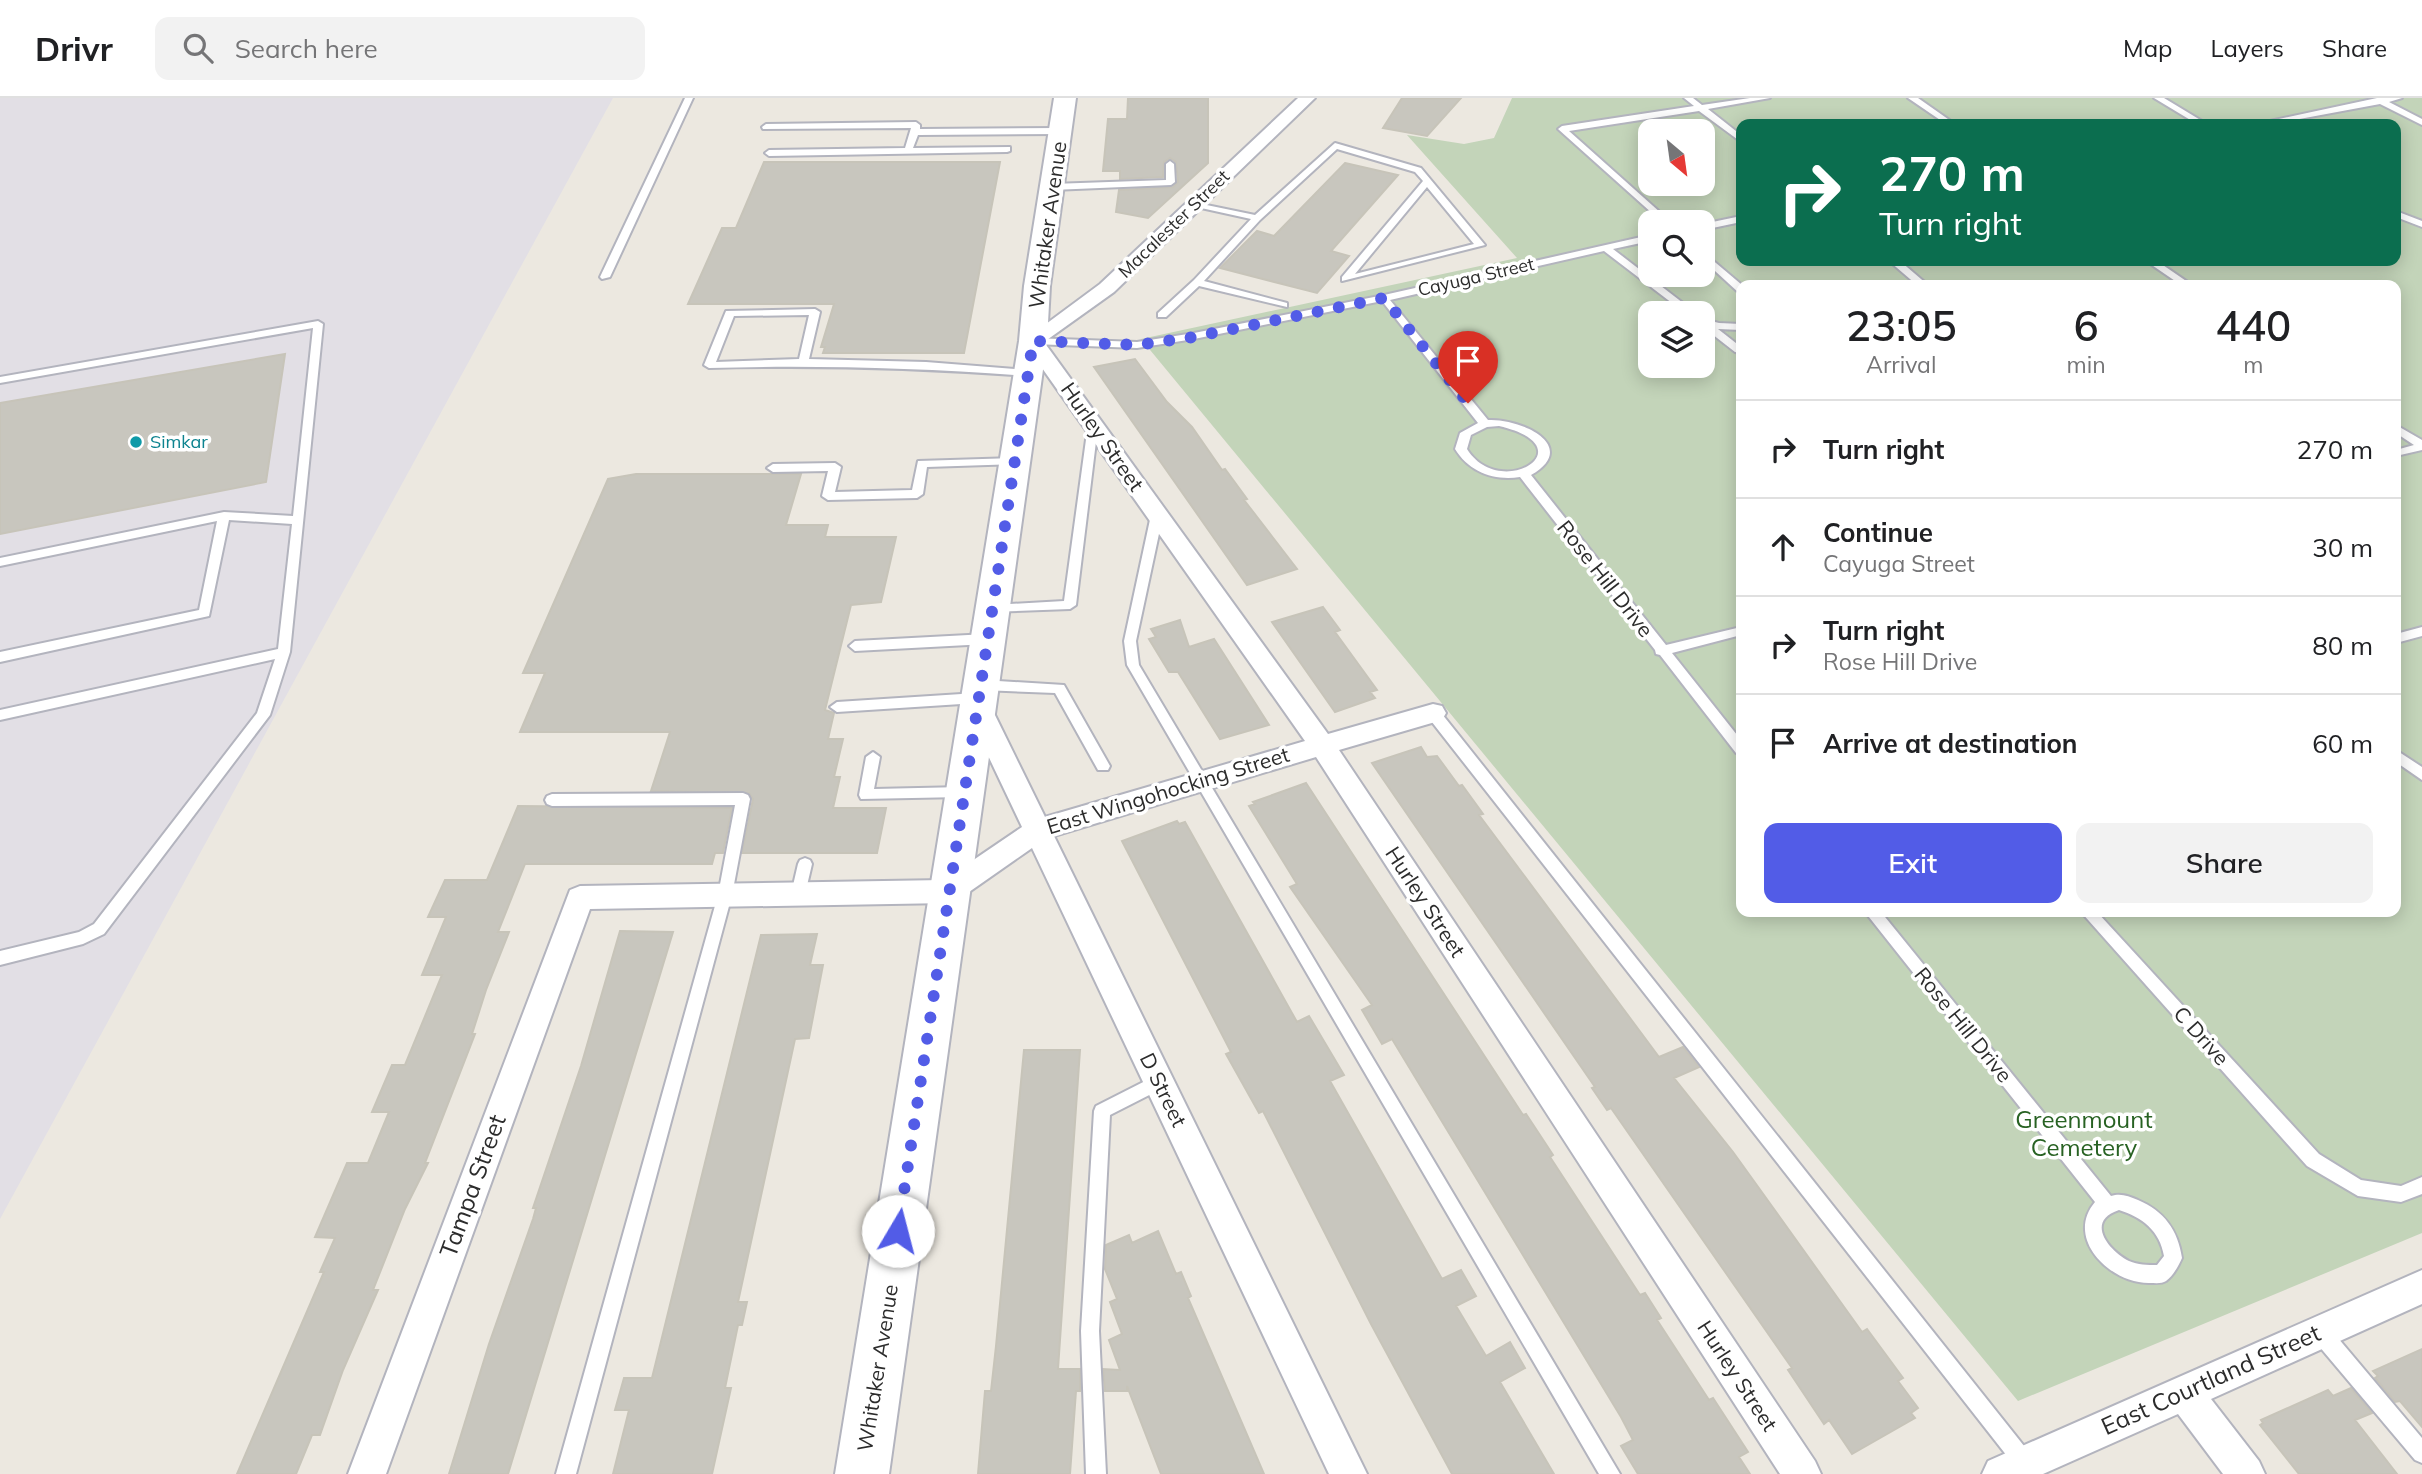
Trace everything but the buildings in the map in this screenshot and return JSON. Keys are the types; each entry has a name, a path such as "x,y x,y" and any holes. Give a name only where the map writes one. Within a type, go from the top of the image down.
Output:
{"main road":[{"name":"Whitaker Avenue","path":"862,1474 1033,341 1037,286 1065,98"}],"street":[{"name":"Macalester Street","path":"1033,341 1107,288 1307,98"},
{"name":"Hurley Street","path":"1033,341 1321,745 1802,1474"},
{"name":"D Street","path":"979,697 1038,830 1348,1474"},
{"name":"East Wingohocking Street","path":"949,891 1038,830 1433,713"},
{"path":"725,895 949,891"},
{"name":"Tampa Street","path":"367,1474 580,898 725,895"},
{"name":"East Courtland Street","path":"2013,1469 2422,1287"},
{"path":"2184,1393 2246,1474"}],"lane":[{"path":"605,277 689,98"},
{"path":"1688,98 1736,135"},
{"path":"1653,210 1562,129 1766,98"},
{"path":"1912,98 1944,119"},
{"path":"2158,98 2194,119"},
{"path":"2285,119 2398,98"},
{"path":"2378,100 2422,122"},
{"path":"766,127 916,125 908,151"},
{"path":"915,132 1060,131"},
{"path":"1162,315 1257,218 1335,146 1418,170 1480,246 1345,279 1427,182"},
{"path":"769,153 1007,149"},
{"path":"1052,187 1171,182 1170,164"},
{"path":"1195,204 1257,218"},
{"path":"2401,216 2422,224"},
{"path":"1715,224 1736,220"},
{"name":"Cayuga Street","path":"1033,341 1137,345 1194,337 1384,298 1638,241"},
{"path":"1606,248 1675,301"},
{"path":"1715,266 1736,285"},
{"path":"1900,266 1917,280"},
{"path":"2158,266 2179,280"},
{"path":"1197,282 1283,305"},
{"path":"1384,298 1485,424"},
{"path":"803,362 815,312 730,313 709,365 803,362 926,365 1028,373"},
{"path":"0,380 318,324 284,652 263,715 99,929 83,938 0,958"},
{"path":"1715,325 1736,328"},
{"path":"1715,331 1736,348"},
{"path":"1485,424 1513,424 1537,436 1544,444 1546,453 1542,462 1535,469 1510,475 1483,470 1465,457 1461,449 1466,433 1485,424"},
{"path":"855,646 990,624 1070,605 1093,425"},
{"path":"2401,431 2422,446"},
{"path":"2401,452 2422,446"},
{"path":"773,468 835,467 828,496 917,494 922,464 1015,462"},
{"name":"Rose Hill Drive","path":"1523,473 1736,743"},
{"path":"1157,515 1130,641 1133,665 1609,1474"},
{"path":"0,562 224,516 298,520"},
{"path":"0,657 205,613 224,516"},
{"path":"2401,637 2422,631"},
{"path":"1661,650 1736,632"},
{"path":"0,715 284,652"},
{"path":"837,707 979,697 1059,688 1103,766"},
{"path":"1433,713 2013,1469"},
{"path":"873,757 866,795 964,792"},
{"path":"2401,759 2422,775"},
{"path":"552,800 744,799 725,895 566,1474"},
{"path":"799,894 805,864"},
{"name":"Rose Hill Drive","path":"1876,917 2107,1203"},
{"name":"C Drive","path":"2093,917 2314,1160 2358,1188 2401,1194 2422,1185"},
{"path":"1096,1474 1090,1331 1102,1111 1159,1082"},
{"path":"2107,1203 2133,1205 2158,1222 2172,1246 2173,1258 2169,1268 2161,1274 2137,1275 2111,1261 2095,1239 2092,1227 2093,1217 2098,1209 2107,1203"},
{"path":"2320,1332 2422,1453"}],"shaded area":[{"path":"0,98 613,98 0,1219"}],"green space":[{"name":"Greenmount Cemetery","path":"1512,98 2422,98 2422,1233 2018,1401 1141,339 1517,258 1407,135 1464,144 1494,138"}],"place":[{"name":"Simkar","path":"136,442"}],"route":[{"path":"898,1231 1033,341 1137,345 1194,337 1384,298 1468,403"}]}
